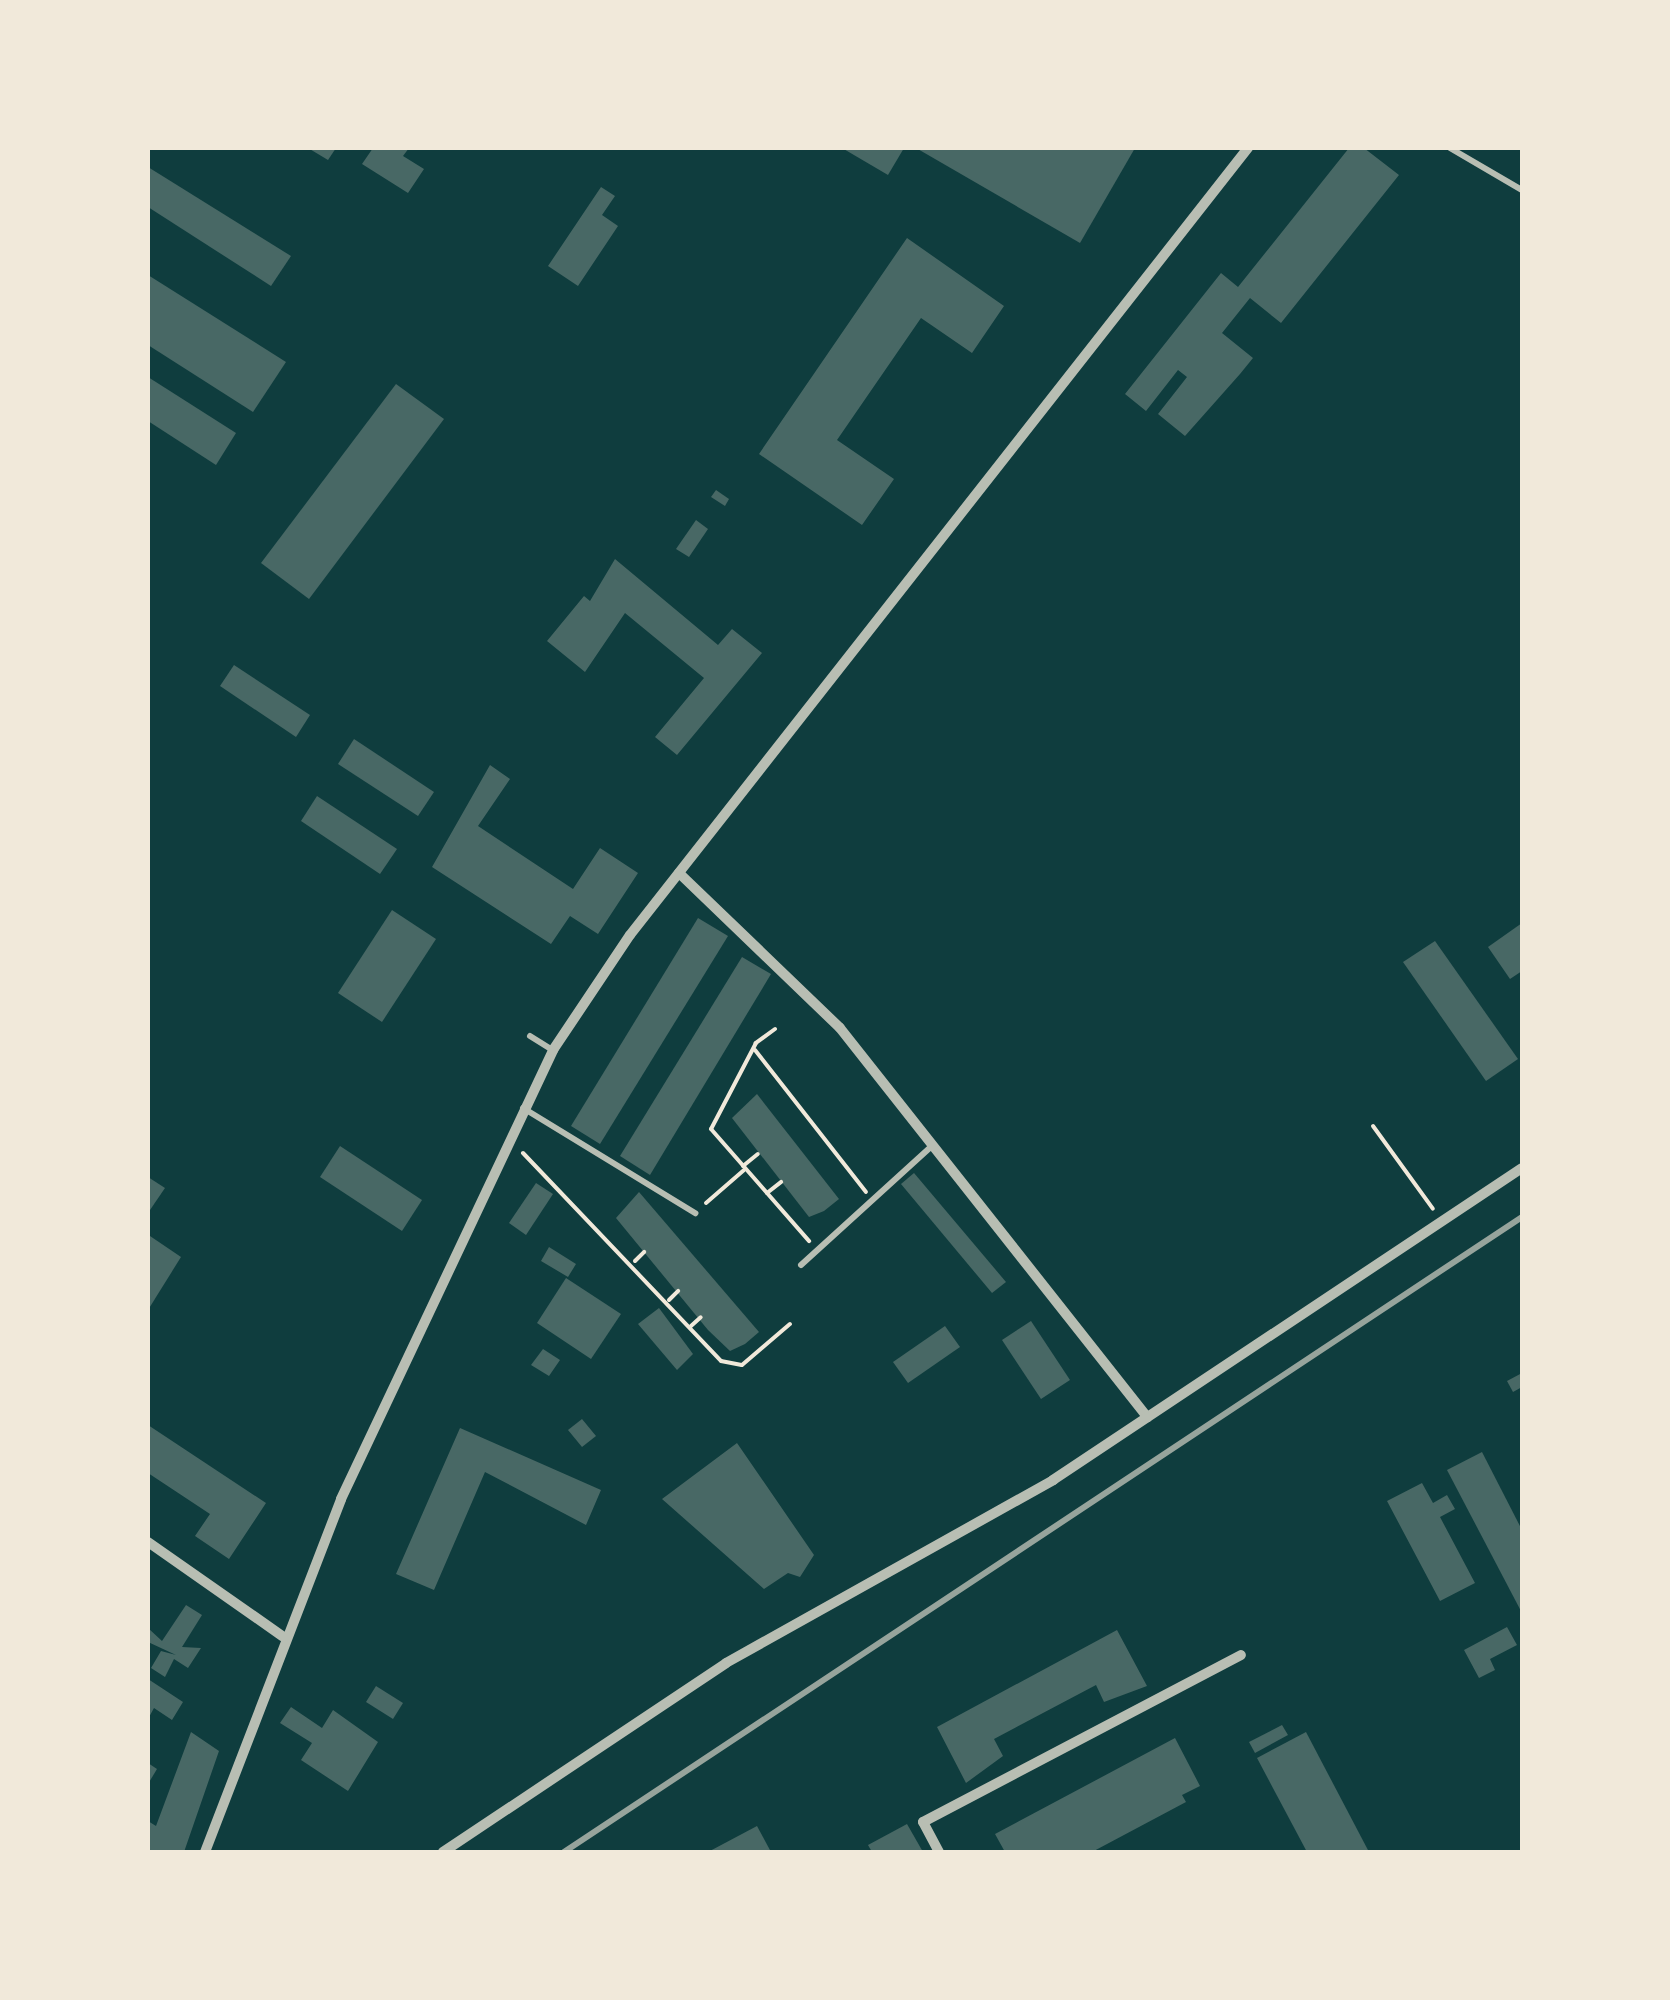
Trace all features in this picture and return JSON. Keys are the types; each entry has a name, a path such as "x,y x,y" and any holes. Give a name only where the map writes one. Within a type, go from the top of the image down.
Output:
{"street":[{"path":"205,1852 282,1636 522,1107 553,1050 679,873 1248,148"},
{"path":"679,873 840,1028 1147,1417"},
{"path":"443,1852 726,1662 935,1552 1147,1417 1522,1168"},
{"path":"148,1542 282,1636"},
{"path":"939,1852 923,1822 1241,1655"}],"lane":[{"path":"1450,148 1522,190"},
{"path":"530,1036 553,1050"},
{"path":"522,1107 695,1213"},
{"path":"801,1265 934,1145"}],"path":[{"path":"775,1028 754,1049 711,1130 810,1242 824,1230"},
{"path":"754,1049 866,1192"},
{"path":"1374,1126 1442,1221"},
{"path":"523,1152 635,1261 721,1360 742,1365 790,1324"},
{"path":"695,1213 758,1154"},
{"path":"767,1193 781,1182"},
{"path":"852,1204 876,1182"},
{"path":"635,1261 644,1252"},
{"path":"668,1300 678,1292"},
{"path":"691,1326 701,1318"}],"building":[{"path":"308,148 336,148 328,160"},
{"path":"373,148 409,148 403,156 424,169 408,193 362,164"},
{"path":"842,148 904,148 888,175"},
{"path":"916,148 1135,148 1080,243"},
{"path":"1349,148 1364,148 1399,175 1281,323 1250,298 1222,333 1253,358 1185,436 1158,414 1187,377 1178,370 1146,411 1125,394 1221,273 1238,287"},
{"path":"148,167 291,256 271,286 148,207"},
{"path":"601,187 615,196 602,215 618,226 578,286 548,266"},
{"path":"907,238 1004,306 972,353 921,318 837,440 894,479 862,525 759,454"},
{"path":"148,275 286,362 253,412 148,345"},
{"path":"148,377 236,433 216,465 148,421"},
{"path":"396,384 444,419 309,599 261,563"},
{"path":"716,490 729,499 725,506 711,497"},
{"path":"696,520 708,529 689,557 676,549"},
{"path":"615,559 718,645 732,629 762,653 677,755 655,737 704,678 625,613 585,672 547,641 584,596 590,601"},
{"path":"234,665 310,715 296,737 220,686"},
{"path":"354,739 434,792 418,816 338,764"},
{"path":"490,765 510,779 478,826 573,889 600,848 638,873 598,934 570,916 551,944 432,867"},
{"path":"317,796 397,849 380,874 301,821"},
{"path":"392,910 436,939 382,1022 338,993"},
{"path":"698,918 728,936 600,1144 571,1126"},
{"path":"1522,923 1522,971 1510,979 1488,947"},
{"path":"1435,941 1518,1059 1486,1081 1403,962"},
{"path":"742,957 771,974 650,1175 620,1156"},
{"path":"757,1094 839,1199 824,1211 809,1217 732,1118"},
{"path":"340,1146 422,1200 402,1231 320,1177"},
{"path":"914,1173 1006,1282 992,1293 901,1184"},
{"path":"148,1177 165,1188 150,1210 148,1208"},
{"path":"536,1183 553,1194 526,1235 509,1223"},
{"path":"639,1192 759,1332 745,1344 730,1351 708,1330 616,1218"},
{"path":"150,1236 181,1257 148,1310 148,1241"},
{"path":"549,1247 576,1264 568,1277 541,1261"},
{"path":"566,1278 621,1314 591,1359 537,1323"},
{"path":"659,1308 693,1354 677,1370 638,1324"},
{"path":"1031,1321 1070,1380 1041,1399 1002,1340"},
{"path":"945,1326 960,1347 908,1383 893,1362"},
{"path":"543,1349 560,1360 549,1376 531,1365"},
{"path":"1522,1373 1522,1387 1513,1392 1507,1381"},
{"path":"582,1419 596,1436 582,1447 568,1430"},
{"path":"148,1425 266,1503 229,1559 195,1536 210,1514 148,1473"},
{"path":"460,1428 601,1490 586,1525 485,1472 434,1590 396,1574"},
{"path":"737,1443 814,1555 800,1577 788,1573 764,1589 662,1499"},
{"path":"1482,1452 1522,1530 1522,1613 1447,1470"},
{"path":"1422,1483 1433,1503 1447,1495 1455,1509 1440,1517 1475,1583 1440,1601 1387,1501"},
{"path":"186,1605 202,1615 182,1647 201,1648 188,1668 174,1659 165,1677 151,1668 161,1651 176,1655 148,1642 148,1628 162,1641"},
{"path":"1507,1627 1517,1645 1490,1659 1495,1670 1479,1678 1464,1650"},
{"path":"1117,1630 1147,1686 1104,1702 1096,1685 994,1739 1003,1756 966,1783 937,1727"},
{"path":"148,1679 183,1702 172,1720 154,1708 148,1719"},
{"path":"376,1686 403,1703 393,1719 366,1702"},
{"path":"291,1707 322,1728 333,1710 378,1742 348,1791 301,1760 312,1743 280,1723"},
{"path":"1282,1725 1288,1735 1255,1753 1249,1742"},
{"path":"191,1732 219,1751 184,1852 148,1852 148,1821 156,1826"},
{"path":"1306,1732 1369,1852 1307,1852 1257,1758"},
{"path":"1175,1738 1200,1786 1182,1795 1186,1802 1092,1852 1005,1852 995,1834"},
{"path":"148,1763 157,1769 148,1784"},
{"path":"907,1824 923,1852 872,1852 868,1845"},
{"path":"757,1826 771,1852 708,1852"}],"railway":[{"path":"564,1852 1522,1217"}]}
